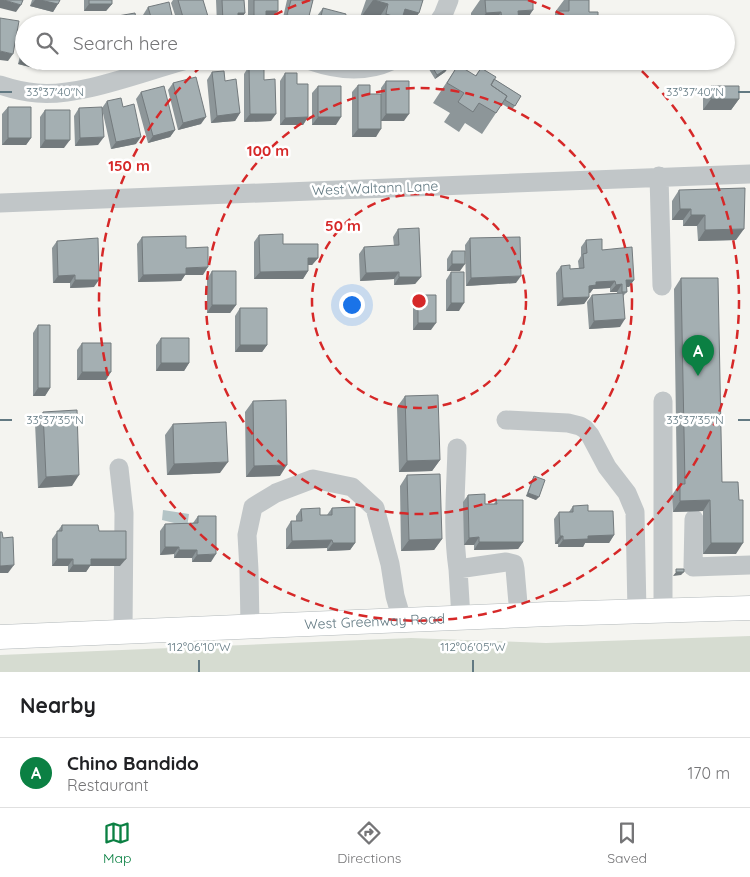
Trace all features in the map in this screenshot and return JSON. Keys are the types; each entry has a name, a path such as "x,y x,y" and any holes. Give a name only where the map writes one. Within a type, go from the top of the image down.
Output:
{"main road":[{"name":"West Greenway Road","path":"0,637 519,615 750,608"}],"street":[{"path":"442,15 449,0"},
{"path":"0,85 38,93 65,92 92,87 152,70"},
{"name":"West Waltann Lane","path":"0,203 659,176 750,174"},
{"path":"659,176 662,286"},
{"path":"663,401 664,611"},
{"path":"506,420 568,423 585,429 590,435 607,468 627,493 635,512 637,612"},
{"path":"457,448 455,553 458,569 461,618"},
{"path":"119,468 124,522 122,631"},
{"path":"250,626 247,535 253,507 276,493 313,479 352,487 374,508 390,564 395,596 402,620"},
{"path":"694,519 693,567 750,565"},
{"path":"458,569 506,562 514,564 516,568 519,615"}],"shaded area":[{"path":"163,510 189,514 187,528 162,520"},
{"path":"750,636 750,672 0,672 0,655 411,638 546,643"}],"building":[{"path":"4,0 23,0 21,5"},
{"path":"40,0 60,0 58,4"},
{"path":"89,0 112,0 112,4 89,4"},
{"path":"178,0 203,0 208,15 182,15"},
{"path":"222,0 244,0 245,13 223,15"},
{"path":"254,0 278,0 278,11 266,11 266,15 254,15"},
{"path":"291,0 313,0 309,15 287,15"},
{"path":"374,0 423,0 419,13 405,9 403,15 386,14 388,4"},
{"path":"485,0 533,0 533,10 518,11 518,15 501,15 501,12 486,13"},
{"path":"569,0 589,0 589,12 598,12 598,15 559,15 559,11 569,11"},
{"path":"169,2 172,15 150,15 148,7"},
{"path":"323,8 346,14 346,15 321,15"},
{"path":"0,18 15,20 13,54 0,51"},
{"path":"249,70 264,70 264,80 275,79 276,114 250,114"},
{"path":"434,70 445,70 437,75"},
{"path":"455,70 466,70 476,76 480,70 484,70 496,77 491,85 507,96 496,113 479,103 473,112 458,102 464,93 447,83"},
{"path":"224,71 225,81 236,79 240,113 217,116 212,72"},
{"path":"285,73 297,73 297,84 308,84 308,117 285,118"},
{"path":"196,77 206,117 183,123 173,83"},
{"path":"494,79 521,96 515,106 505,100 507,96 491,85"},
{"path":"386,81 409,81 409,114 386,114"},
{"path":"358,85 370,85 370,94 381,94 381,129 358,129"},
{"path":"164,86 175,130 153,136 141,92"},
{"path":"318,86 341,86 341,117 318,117"},
{"path":"711,86 739,86 739,99 711,99"},
{"path":"121,98 123,107 134,104 141,137 116,142 107,101"},
{"path":"8,107 31,107 31,138 8,138"},
{"path":"102,107 104,137 80,138 79,108"},
{"path":"45,110 70,110 70,140 45,140"},
{"path":"745,188 744,229 705,230 705,215 691,215 691,209 680,209 679,190"},
{"path":"419,228 421,277 399,277 399,272 366,273 364,247 399,245 398,229"},
{"path":"283,234 283,244 318,244 318,258 308,258 308,271 260,272 259,235"},
{"path":"186,236 186,248 208,247 208,267 186,268 186,274 143,275 142,237"},
{"path":"520,237 521,276 471,278 470,238"},
{"path":"98,238 99,280 75,280 75,275 58,276 57,241"},
{"path":"602,239 602,250 632,247 634,280 626,280 627,292 622,292 622,284 616,285 615,281 596,282 596,285 589,286 589,297 563,298 561,266 570,265 570,269 584,268 583,254 587,253 586,240"},
{"path":"452,251 465,251 465,264 452,264"},
{"path":"212,271 236,271 236,305 212,305"},
{"path":"451,272 464,272 464,303 451,303"},
{"path":"681,278 718,278 722,482 738,482 739,500 743,500 743,543 711,543 710,500 680,501 680,484 685,484"},
{"path":"623,293 625,319 594,321 592,295"},
{"path":"418,295 436,295 436,323 418,323"},
{"path":"240,308 267,308 267,345 240,345"},
{"path":"38,325 50,325 50,388 38,388"},
{"path":"161,338 189,338 189,363 161,363"},
{"path":"82,343 111,343 111,372 82,372"},
{"path":"438,395 440,460 407,461 405,396"},
{"path":"286,400 287,465 254,466 253,401"},
{"path":"77,410 79,475 46,477 43,412"},
{"path":"226,422 228,462 174,464 173,424"},
{"path":"440,474 442,539 409,540 407,475"},
{"path":"534,476 545,480 539,497 528,493"},
{"path":"485,494 485,504 497,504 496,500 523,500 523,542 479,542 479,537 469,538 468,495"},
{"path":"588,505 588,511 613,511 614,535 588,536 588,539 563,540 563,536 560,536 559,512 573,512 573,506"},
{"path":"355,507 355,543 333,543 332,540 292,541 291,521 302,521 301,509 320,508 320,515 332,515 332,508"},
{"path":"198,516 216,516 216,554 197,555 197,550 179,550 179,547 165,547 165,524 198,523"},
{"path":"62,525 98,525 99,531 126,531 126,559 91,559 91,565 73,565 73,559 57,559 57,531 62,531"},
{"path":"0,532 2,532 3,538 13,537 14,565 0,566"},
{"path":"676,569 684,569 684,572 676,572"}],"place":[{"name":"Chino Bandido","path":"698,376"}]}
